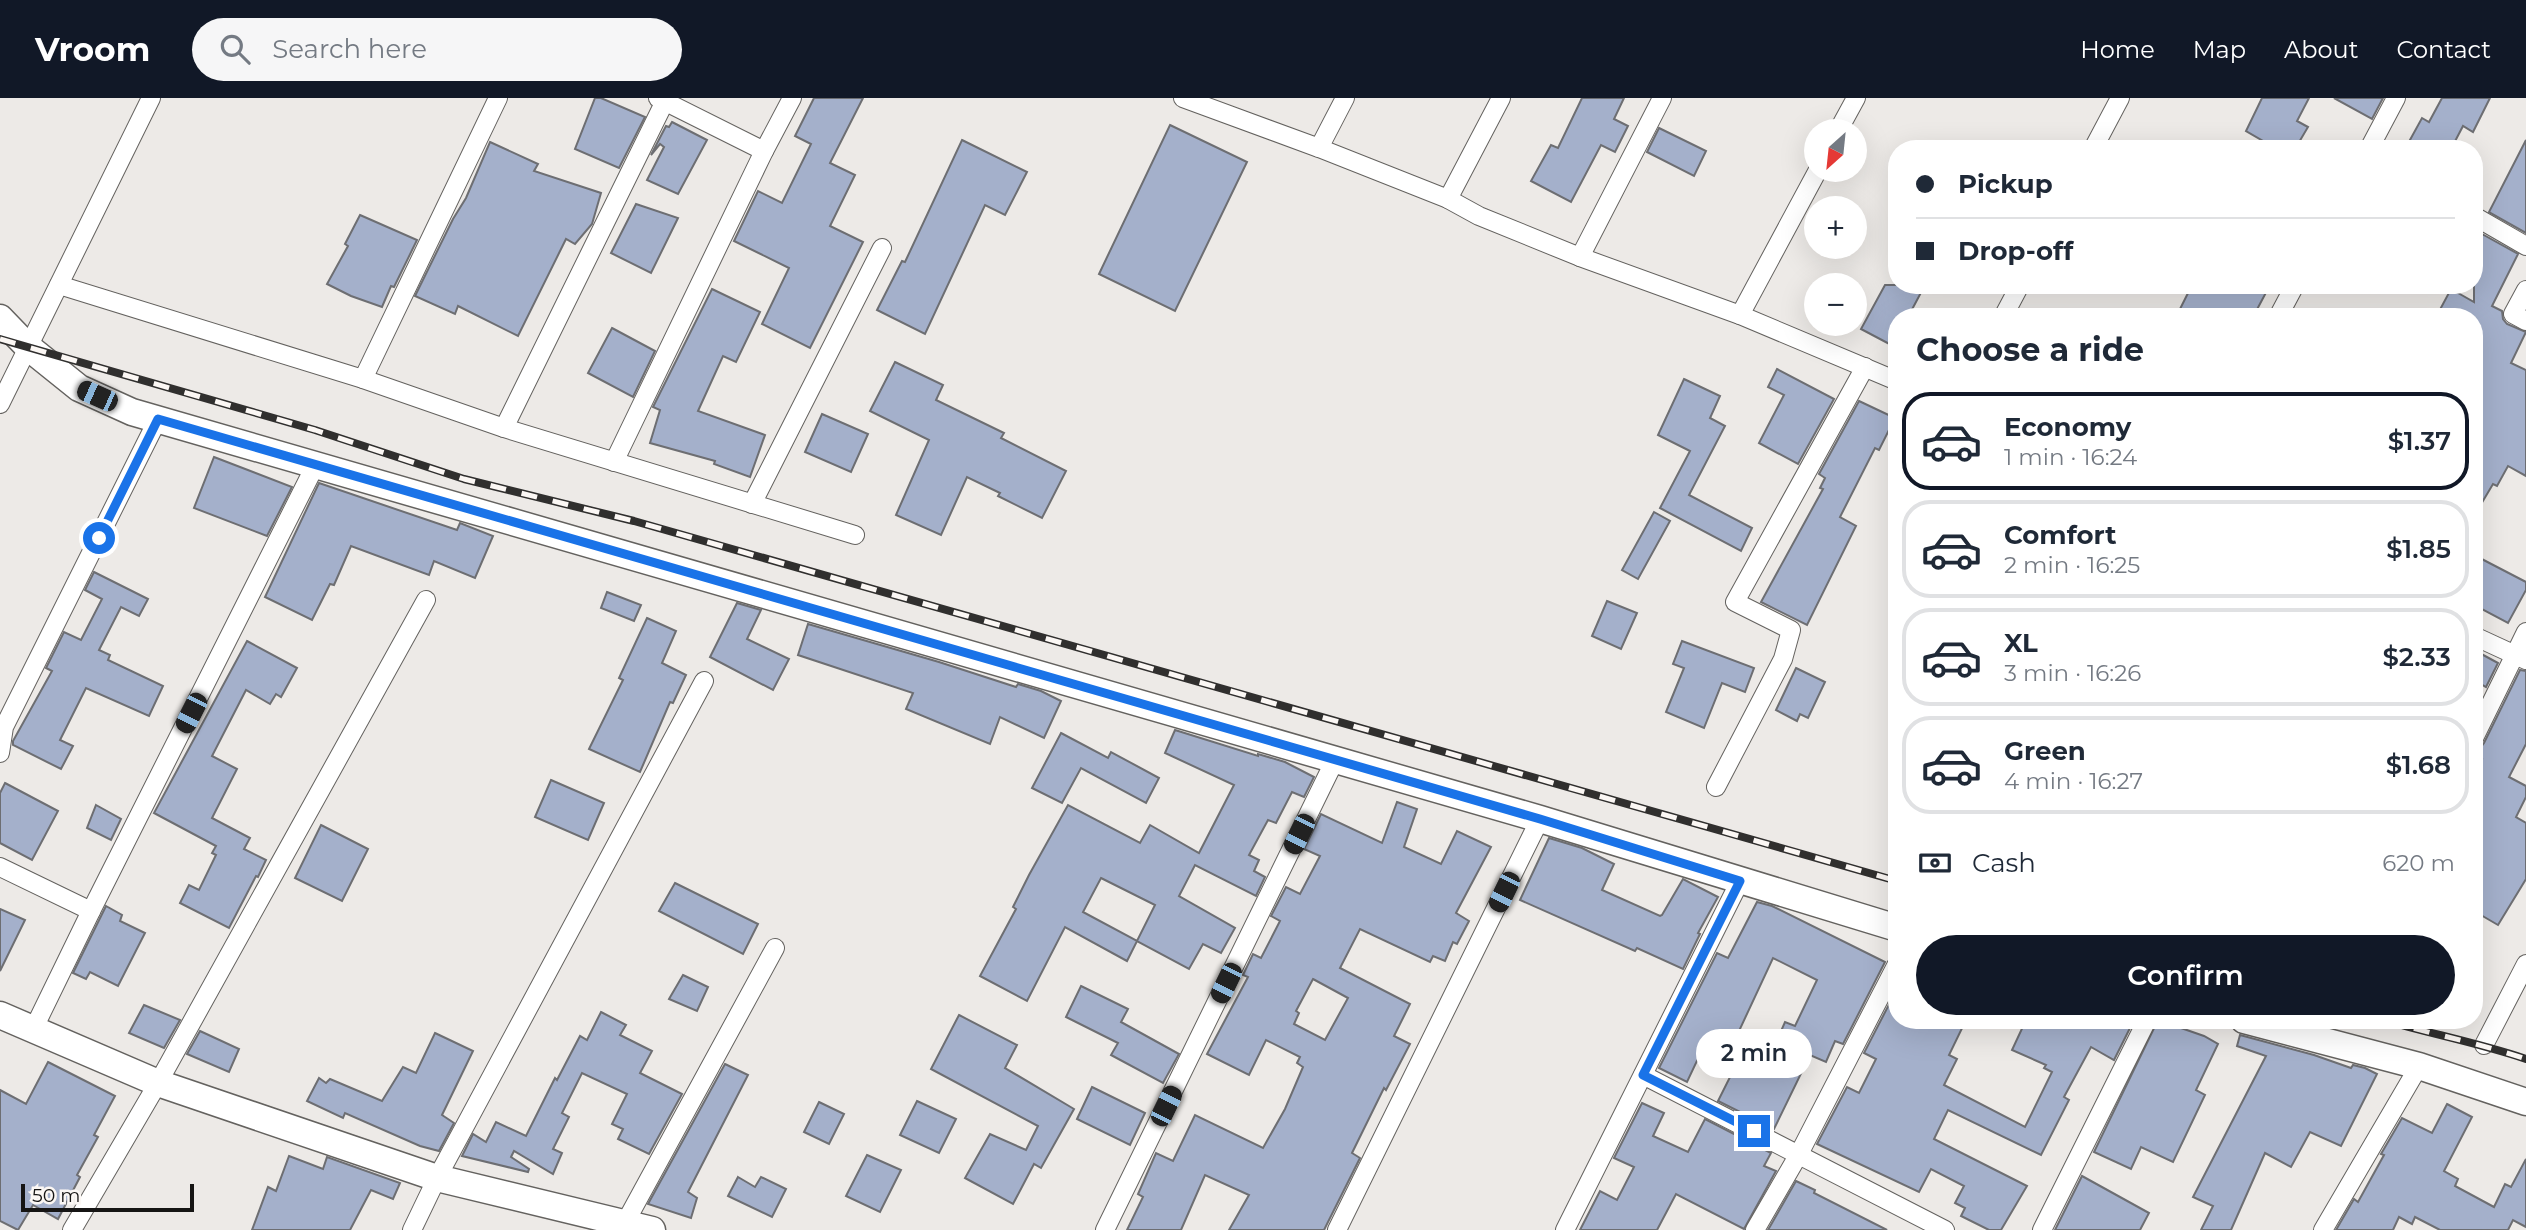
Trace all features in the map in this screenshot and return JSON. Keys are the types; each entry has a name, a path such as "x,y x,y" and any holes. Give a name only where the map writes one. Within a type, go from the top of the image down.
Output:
{"street":[{"path":"0,404 151,98"},
{"path":"363,379 498,98"},
{"path":"614,462 792,98"},
{"path":"1183,98 1448,199 1479,216 1580,257 1740,316 1888,377"},
{"path":"1319,148 1345,98"},
{"path":"1448,199 1501,98"},
{"path":"1580,257 1662,98"},
{"path":"1845,119 1856,98"},
{"path":"2098,140 2120,98"},
{"path":"2374,140 2396,98"},
{"path":"504,428 662,100 764,151"},
{"path":"1740,316 1812,182"},
{"path":"2483,221 2526,246"},
{"path":"752,504 882,248"},
{"path":"59,285 363,379 504,428 855,535"},
{"path":"2526,290 2513,314 2526,321"},
{"path":"0,318 28,347 79,388 132,412 1540,819 1888,925"},
{"path":"1716,786 1783,659 1791,630 1735,602 1865,368"},
{"path":"0,753 4,727 158,419"},
{"path":"34,1028 316,464"},
{"path":"72,1230 158,1083 426,600"},
{"path":"2483,722 2520,657 2526,632"},
{"path":"2483,640 2520,657"},
{"path":"412,1230 704,681"},
{"path":"1105,1230 1335,760"},
{"path":"1337,1230 1540,819"},
{"path":"0,867 91,911"},
{"path":"1565,1230 1740,881"},
{"path":"625,1223 775,948"},
{"path":"2484,1045 2526,964"},
{"path":"1755,1230 1799,1153 1888,981"},
{"path":"0,1015 158,1083 438,1178 652,1230"},
{"path":"2042,1230 2142,1029"},
{"path":"2278,1029 2418,1066 2526,1101"},
{"path":"2323,1230 2418,1066"},
{"path":"1643,1075 1945,1230"}],"building":[{"path":"595,98 601,98 645,117 619,168 575,149"},
{"path":"814,98 863,98 830,163 855,175 830,226 863,242 810,348 762,324 789,268 734,241 758,191 782,203 811,144 795,136"},
{"path":"1582,98 1624,98 1614,119 1628,126 1615,152 1601,145 1571,202 1531,181 1551,145 1558,148"},
{"path":"2262,98 2309,98 2297,121 2308,127 2300,140 2262,140 2246,131"},
{"path":"2334,98 2383,98 2372,119"},
{"path":"2442,98 2490,98 2473,132 2463,126 2456,140 2410,140 2422,118 2429,122"},
{"path":"672,122 707,140 678,194 647,180 664,147 660,144 651,155 666,126 669,127"},
{"path":"1170,125 1247,162 1175,311 1099,274"},
{"path":"1659,128 1706,151 1694,176 1647,152"},
{"path":"962,140 1027,172 1005,215 985,205 925,334 877,310 902,261 905,262"},
{"path":"2526,140 2526,233 2489,212"},
{"path":"490,142 538,164 534,171 601,193 592,224 575,244 566,239 518,336 458,306 455,314 415,296 466,198"},
{"path":"636,204 678,218 651,273 611,253"},
{"path":"360,215 417,240 382,307 327,284 348,246 345,244"},
{"path":"2483,235 2518,254 2492,306 2502,311 2507,324 2526,332 2511,363 2526,370 2526,476 2508,466 2497,486 2493,484 2483,501 2483,308 2441,308 2448,294 2460,294 2474,302 2474,294 2483,294"},
{"path":"1885,285 1888,285 1888,294 1920,294 1913,308 1888,308 1888,343 1867,332 1867,318"},
{"path":"712,289 760,312 736,362 723,356 698,411 765,435 750,477 714,464 715,461 650,443 660,410 653,407"},
{"path":"2188,294 2265,294 2258,308 2180,308"},
{"path":"612,328 655,351 633,397 588,373"},
{"path":"895,362 943,385 936,400 1004,433 1001,438 1066,471 1042,518 967,477 941,535 896,515 929,440 870,411"},
{"path":"1777,369 1834,399 1798,464 1759,443 1784,395 1768,387"},
{"path":"1684,379 1720,396 1710,418 1725,426 1689,495 1752,528 1741,551 1660,508 1690,451 1658,435"},
{"path":"1859,401 1888,415 1888,432 1879,450 1875,448 1840,517 1856,526 1807,625 1761,602 1823,489 1820,488 1825,478 1819,474"},
{"path":"822,414 868,434 851,472 805,452"},
{"path":"214,457 292,487 267,536 194,508"},
{"path":"319,483 457,530 460,523 493,536 475,578 434,561 429,575 351,546 334,585 330,584 312,620 265,597"},
{"path":"1654,512 1670,521 1638,579 1622,570"},
{"path":"2483,560 2526,582 2526,590 2508,623 2483,610"},
{"path":"94,572 148,599 139,616 121,607 99,650 110,655 108,660 163,686 149,716 86,688 60,740 73,746 61,769 13,745 13,741 52,671 46,668 64,632 81,640 102,599 85,590"},
{"path":"607,592 641,605 634,621 601,608"},
{"path":"1607,601 1637,613 1621,649 1592,636"},
{"path":"737,603 761,610 747,639 789,659 773,690 710,657"},
{"path":"647,618 676,631 662,663 686,675 673,703 670,702 640,772 589,749 623,680 619,678"},
{"path":"808,624 1016,687 1018,684 1041,691 1061,701 1044,738 1000,717 990,744 906,709 913,693 798,655"},
{"path":"247,641 297,668 281,697 276,694 270,704 246,690 212,756 237,769 212,818 250,838 244,849 266,860 229,928 180,903 189,885 199,890 216,855 212,853 216,846 154,813"},
{"path":"1682,641 1754,668 1745,692 1722,683 1704,728 1666,712 1684,668 1673,664"},
{"path":"2483,655 2498,663 2486,687 2483,685"},
{"path":"1796,668 1825,682 1808,718 1800,714 1797,721 1776,710"},
{"path":"2520,670 2526,671 2526,744 2509,777 2526,786 2526,797 2516,817 2526,823 2526,879 2498,925 2483,916 2484,743"},
{"path":"1175,730 1285,762 1314,777 1304,797 1292,792 1276,823 1268,820 1249,855 1259,860 1254,871 1265,877 1256,896 1195,865 1179,896 1235,928 1221,953 1203,944 1189,969 1137,941 1127,961 1065,927 1027,1001 980,976 1016,909 1013,907 1029,875 1068,805 1140,843 1150,825 1199,853 1234,785 1165,753","holes":["1101,878 1155,905 1137,941 1083,912"]},
{"path":"1061,733 1108,758 1111,752 1159,778 1146,803 1081,768 1062,803 1032,788"},
{"path":"551,780 604,803 588,840 535,817"},
{"path":"5,783 58,811 32,860 0,843 0,793"},
{"path":"1397,802 1417,809 1404,847 1441,864 1457,831 1491,847 1456,913 1469,921 1457,944 1453,942 1445,961 1433,956 1430,962 1360,929 1340,968 1410,1004 1394,1036 1410,1044 1386,1090 1384,1088 1352,1153 1360,1158 1324,1230 1229,1230 1249,1195 1205,1175 1181,1230 1127,1230 1143,1197 1138,1194 1156,1153 1173,1161 1195,1115 1263,1148 1285,1109 1303,1067 1297,1063 1300,1057 1266,1040 1249,1075 1207,1054 1248,977 1243,975 1253,954 1261,958 1280,921 1271,916 1286,887 1300,894 1320,856 1304,849 1321,814 1382,843","holes":["1313,979 1348,998 1325,1040 1294,1024 1299,1013 1296,1011"]},
{"path":"96,805 121,819 111,840 87,828"},
{"path":"321,825 368,849 342,901 295,878"},
{"path":"1549,838 1582,848 1614,864 1602,890 1660,916 1683,879 1718,897 1698,933 1700,934 1683,969 1637,948 1635,951 1520,900"},
{"path":"675,883 758,924 743,954 659,911"},
{"path":"1757,902 1772,906 1885,962 1843,1044 1835,1041 1826,1062 1810,1055 1774,1129 1718,1101 1744,1049 1768,1061 1785,1022 1795,1026 1817,980 1773,958 1726,1059 1703,1048 1687,1082 1659,1068 1717,953 1728,958"},
{"path":"106,906 122,915 120,921 145,933 118,986 90,972 86,979 73,973"},
{"path":"0,909 25,920 0,971"},
{"path":"683,975 708,987 697,1011 669,999"},
{"path":"1081,986 1128,1009 1121,1022 1179,1054 1163,1083 1111,1055 1118,1043 1066,1017"},
{"path":"144,1005 180,1020 164,1048 129,1033"},
{"path":"1888,1006 1888,1029 1962,1029 1949,1055 1957,1059 1944,1085 2025,1127 2052,1072 2044,1068 2046,1065 2012,1050 2022,1029 2130,1029 2114,1060 2091,1047 2064,1097 2069,1100 2041,1155 1948,1110 1934,1139 2027,1186 2001,1230 1989,1230 1961,1216 1965,1208 1955,1203 1964,1186 1931,1169 1919,1192 1817,1144 1847,1087 1859,1093 1876,1059 1864,1053"},
{"path":"601,1012 626,1025 620,1035 652,1051 640,1073 682,1094 649,1154 618,1139 623,1129 612,1124 627,1094 582,1073 562,1113 569,1117 553,1149 562,1153 553,1174 514,1151 511,1157 529,1169 528,1172 462,1156 473,1134 486,1142 496,1122 526,1136 580,1036 587,1040"},
{"path":"959,1015 1017,1045 1005,1068 1074,1109 1041,1168 1034,1164 1013,1204 965,1178 990,1134 1026,1150 1038,1126 931,1069"},
{"path":"2154,1029 2184,1029 2218,1044 2196,1090 2205,1095 2173,1162 2141,1147 2131,1169 2094,1152"},
{"path":"200,1031 239,1049 229,1072 187,1054"},
{"path":"435,1033 473,1051 442,1115 454,1123 439,1151 420,1146 345,1113 343,1118 307,1101 319,1078 326,1083 330,1079 382,1101 403,1067 416,1073"},
{"path":"2240,1035 2351,1068 2353,1065 2365,1068 2377,1074 2341,1146 2310,1132 2291,1167 2265,1153 2231,1230 2201,1230 2213,1206 2193,1197 2266,1056 2237,1046"},
{"path":"48,1062 115,1096 94,1135 98,1137 77,1175 80,1177 58,1219 33,1205 18,1230 0,1221 0,1090 26,1104"},
{"path":"725,1064 748,1075 688,1192 697,1198 691,1218 648,1204"},
{"path":"1092,1087 1145,1113 1130,1145 1077,1119"},
{"path":"917,1101 956,1119 939,1153 900,1135"},
{"path":"819,1102 844,1114 829,1144 804,1132"},
{"path":"1642,1103 1664,1113 1653,1136 1688,1152 1705,1119 1771,1153 1764,1166 1776,1171 1744,1229 1676,1194 1657,1230 1580,1230 1600,1191 1617,1200 1634,1167 1614,1158"},
{"path":"2447,1104 2472,1117 2444,1171 2458,1179 2455,1186 2494,1207 2505,1184 2511,1187 2526,1159 2526,1227 2513,1220 2508,1230 2440,1230 2415,1217 2412,1224 2399,1217 2393,1230 2336,1230 2354,1199 2358,1202 2402,1118 2432,1133"},
{"path":"867,1155 901,1170 880,1212 846,1196"},
{"path":"289,1156 323,1169 327,1157 400,1183 393,1199 371,1190 350,1230 252,1230 268,1187 276,1191"},
{"path":"2082,1176 2149,1213 2140,1230 2055,1230"},
{"path":"738,1177 755,1187 761,1177 786,1189 772,1217 728,1196"},
{"path":"1796,1181 1815,1190 1814,1193 1887,1230 1768,1230"}],"railway":[{"path":"0,339 315,430 464,479 634,521 1888,878"},
{"path":"2418,1029 2526,1059"}],"route":[{"path":"99,538 158,419 1540,819 1740,881 1643,1075 1754,1131"}]}
